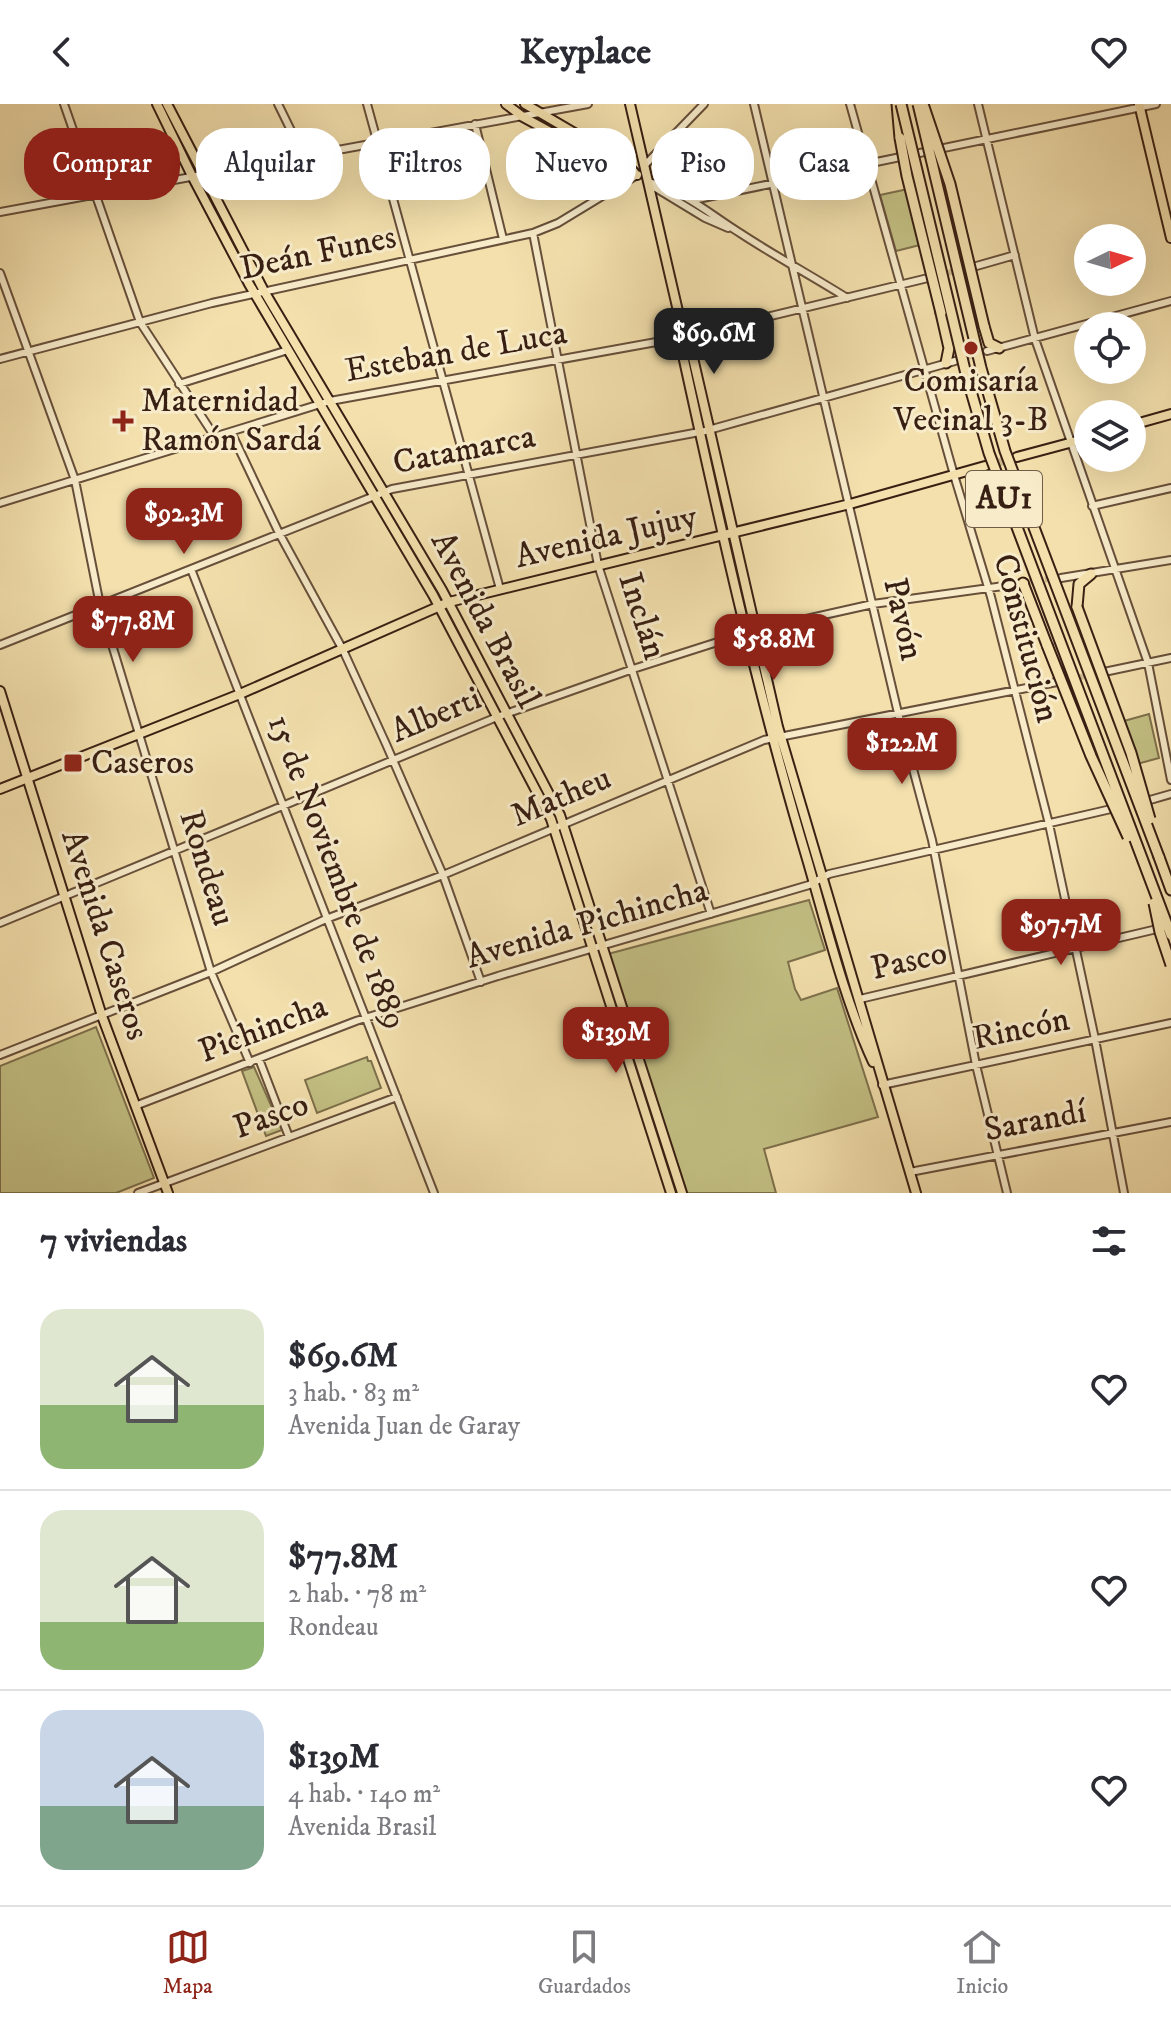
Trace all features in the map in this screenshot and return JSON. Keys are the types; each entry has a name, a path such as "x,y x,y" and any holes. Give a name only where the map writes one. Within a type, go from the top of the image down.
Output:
{"highway":[{"path":"899,104 907,176 951,362"},
{"name":"AU1","path":"899,104 966,374 989,453 1171,935"},
{"path":"920,104 950,184 989,343 999,348"},
{"name":"AU1","path":"920,104 981,368 1005,451 1171,890"},
{"path":"1091,574 1079,584 1077,607 1135,764 1159,857"},
{"path":"1025,582 1091,756 1128,838 1144,864"},
{"path":"1150,880 1160,932 1171,965"}],"main road":[{"name":"Avenida Brasil","path":"157,104 192,176 380,494 449,602 507,713 559,826 602,945 682,1193"},
{"name":"Avenida Brasil","path":"167,104 196,162"},
{"path":"506,104 523,117 620,170 637,175"},
{"path":"525,104 624,162 648,182"},
{"path":"630,104 757,630 776,737 823,877 916,1193"},
{"path":"1139,106 1171,238"},
{"name":"Avenida Brasil","path":"215,200 288,350 326,403"},
{"path":"684,337 682,351 746,633 814,883 856,1019 878,1072"},
{"path":"1146,421 1171,414"},
{"path":"1017,457 1074,442"},
{"name":"Avenida Jujuy","path":"0,789 240,694 449,602 850,504 985,466"},
{"name":"Avenida Brasil","path":"380,494 497,717 559,826 591,948 671,1193"},
{"name":"Avenida Caseros","path":"0,691 102,1016 168,1193"}],"street":[{"path":"64,104 72,128"},
{"path":"278,104 290,128"},
{"path":"367,104 373,128"},
{"path":"452,128 588,104"},
{"path":"644,166 704,104"},
{"name":"Pavón","path":"754,104 770,178"},
{"name":"Constitución","path":"850,104 857,128"},
{"path":"978,104 1035,339 1148,663 1171,780"},
{"path":"878,162 1156,104"},
{"path":"475,124 503,239"},
{"path":"180,178 196,175"},
{"name":"Deán Funes","path":"0,359 260,292 533,233 558,223 637,175"},
{"path":"648,182 652,183"},
{"path":"648,182 705,218 737,232"},
{"path":"0,212 60,200"},
{"path":"97,200 140,322 215,437"},
{"path":"393,200 500,589"},
{"path":"693,200 737,232 847,298"},
{"name":"Pavón","path":"775,200 934,852 976,1065 1007,1193"},
{"name":"Constitución","path":"877,200 987,587 1049,824 1124,1193"},
{"name":"Inclán","path":"533,233 598,565 711,914"},
{"path":"973,267 1015,255"},
{"name":"Rondeau","path":"0,273 75,480 100,605 211,972 250,1063"},
{"name":"Esteban de Luca","path":"0,503 326,403 684,337 928,278"},
{"path":"987,351 1171,301"},
{"path":"179,384 288,350"},
{"name":"Catamarca","path":"0,645 380,494 468,474 699,432 951,362"},
{"path":"231,432 279,533 343,650 443,875 481,982"},
{"path":"1092,506 1171,488"},
{"path":"1061,578 1171,560"},
{"name":"15 de Noviembre de 1889","path":"191,569 434,1193"},
{"name":"Alberti","path":"0,923 497,717 633,669 757,630 873,604 1025,582"},
{"path":"1104,672 1171,658"},
{"name":"Matheu","path":"0,1055 211,972 326,919 443,875 668,779 776,737 1057,682"},
{"path":"1150,800 1171,794"},
{"path":"823,877 1111,809"},
{"name":"Avenida Pichincha","path":"365,1019 591,948 814,883 823,877"},
{"name":"Pasco","path":"860,999 1157,929"},
{"name":"Pichincha","path":"135,1106 365,1019"},
{"name":"Rincón","path":"882,1085 1171,1023"},
{"path":"259,1059 289,1137"},
{"name":"Pasco","path":"138,1193 397,1097"},
{"name":"Sarandí","path":"910,1172 1171,1122"}],"shaded area":[{"path":"908,189 920,245 896,251 880,195"},
{"path":"1149,714 1159,758 1137,764 1124,721"},
{"path":"809,900 825,950 788,962 795,989 801,1000 837,988 878,1117 764,1149 776,1193 687,1193 608,954"},
{"path":"96,1027 154,1178 116,1193 0,1193 0,1066"},
{"path":"367,1057 381,1088 317,1113 305,1080"},
{"path":"254,1067 282,1130 266,1136 242,1071"}],"tunnel":[{"path":"939,275 971,267"},
{"path":"959,359 987,351"},
{"path":"987,466 1017,457"},
{"path":"1027,582 1055,578"},
{"path":"1061,681 1104,672"}],"place":[{"name":"Comisaría Vecinal 3-B","path":"971,348"},
{"name":"Maternidad Ramón Sardá","path":"123,421"},
{"name":"Caseros","path":"73,763"}]}
